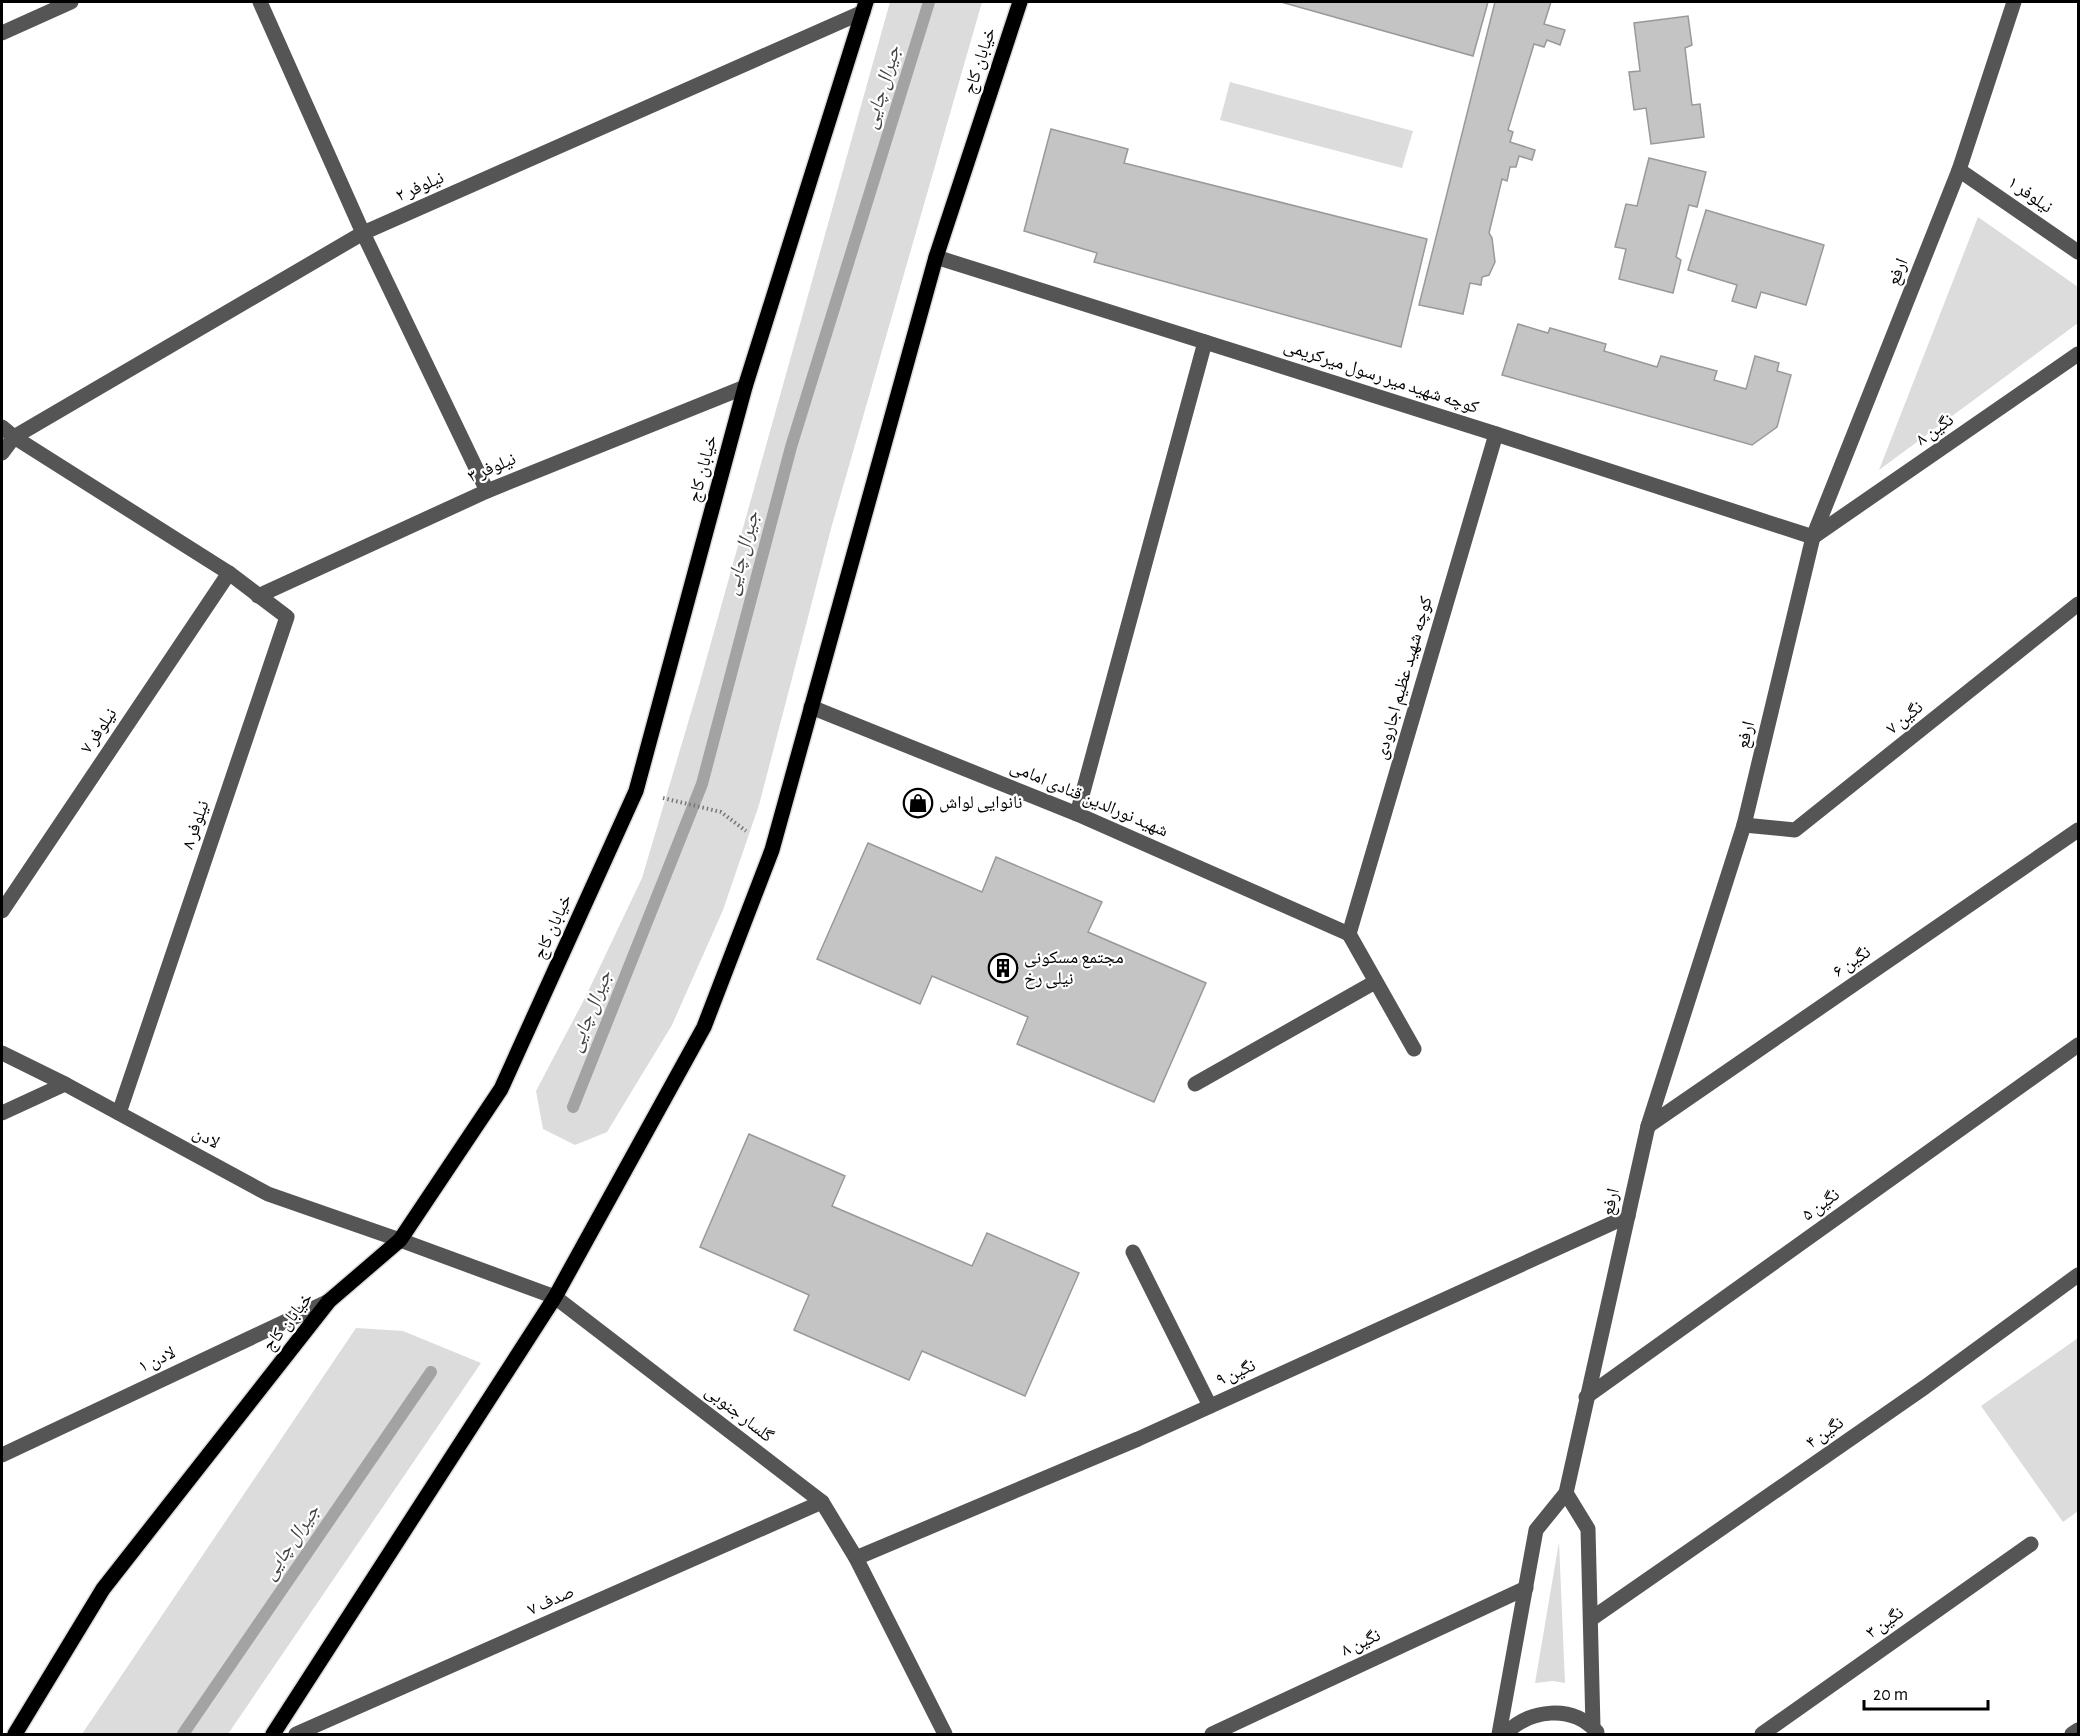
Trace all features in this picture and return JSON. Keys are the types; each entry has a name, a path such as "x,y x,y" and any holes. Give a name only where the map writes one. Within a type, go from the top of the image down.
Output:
{"main road":[{"name":"خیابان کاج","path":"273,1734 555,1298 704,1027 772,850 936,257 1020,2"},
{"name":"خیابان کاج","path":"15,1734 103,1589 329,1301 400,1240 501,1089 636,791 745,387 865,7"}],"street":[{"path":"2,33 71,2"},
{"path":"260,2 363,233 487,491"},
{"name":"ارفع","path":"1566,1493 1648,1126 1744,825 1814,537 1959,170 2014,2"},
{"name":"نیلوفر ۲","path":"14,437 363,233 865,7"},
{"name":"نیلوفر ۱","path":"1959,170 2079,252"},
{"name":"کوچه شهید میر رسول میرکریمی","path":"936,257 1814,537"},
{"path":"1077,814 1205,342"},
{"name":"نگین ۸","path":"1814,537 2079,354"},
{"name":"نیلوفر ۳","path":"258,596 487,491 745,387"},
{"path":"2,427 14,437 229,573"},
{"name":"کوچه شهید عظیم اجارودی","path":"1349,934 1496,434"},
{"path":"2,453 14,437"},
{"name":"نیلوفر ۸","path":"119,1113 287,617 229,573"},
{"name":"نیلوفر ۷","path":"2,911 229,573"},
{"name":"نگین ۷","path":"1744,825 1795,830 2079,604"},
{"name":"شهید نورالدین قنادی امامی","path":"811,707 1077,814 1349,934"},
{"name":"نگین ۶","path":"1648,1126 2079,830"},
{"path":"1349,934 1414,1049"},
{"path":"1195,1084 1375,982"},
{"name":"نگین ۵","path":"1586,1397 2079,1045"},
{"name":"لادن","path":"2,1053 65,1084 268,1194 400,1240"},
{"path":"2,1113 65,1084"},
{"name":"نگین ۹","path":"856,1558 1138,1439 1628,1215"},
{"name":"گلسار جنوبی","path":"400,1240 555,1298 822,1502 856,1558 945,1734"},
{"path":"1133,1252 1210,1406"},
{"name":"نگین ۴","path":"1591,1620 1925,1387 2079,1275"},
{"name":"لادن ۱","path":"2,1455 329,1301"},
{"path":"1499,1734 1536,1530 1566,1493 1588,1528 1596,1731"},
{"name":"صدف ۷","path":"296,1734 822,1502"},
{"name":"نگین ۳","path":"1762,1734 2031,1544"},
{"name":"نگین ۸","path":"1212,1734 1526,1588"},
{"path":"1505,1734 1515,1724 1535,1715 1555,1713 1575,1717 1596,1731"},
{"path":"2072,1734 2079,1730"}],"path":[{"path":"666,798 721,812"}],"shaded area":[{"path":"890,2 982,2 832,525 759,805 723,910 672,1025 607,1132 575,1145 543,1129 536,1091 586,996 642,878 698,689"},
{"path":"1230,82 1413,131 1402,168 1220,120"},
{"path":"1978,217 2078,287 2078,323 1879,470"},
{"path":"356,1328 403,1331 481,1363 228,1734 82,1734"},
{"path":"2078,1338 2078,1511 2063,1522 1981,1406"},
{"path":"1559,1542 1565,1683 1553,1681 1535,1683"}],"building":[{"path":"1281,2 1488,2 1473,56"},
{"path":"1495,2 1551,2 1544,24 1565,30 1560,45 1547,40 1544,47 1534,44 1508,130 1513,132 1510,142 1535,150 1532,160 1519,156 1516,167 1510,167 1507,181 1502,179 1489,233 1492,238 1495,262 1489,275 1482,277 1481,285 1470,283 1463,314 1419,305"},
{"path":"1688,16 1692,45 1685,48 1692,105 1700,104 1704,137 1651,144 1646,108 1634,110 1629,72 1640,71 1634,23"},
{"path":"1051,129 1128,149 1124,163 1427,239 1401,347 1094,262 1097,253 1024,231"},
{"path":"1649,158 1706,172 1697,207 1689,205 1676,257 1681,260 1673,293 1619,279 1626,249 1615,247 1626,204 1637,206"},
{"path":"1706,210 1824,245 1806,305 1761,292 1756,308 1732,301 1737,285 1688,270"},
{"path":"1518,324 1548,333 1550,328 1606,344 1604,351 1657,367 1661,356 1717,371 1714,380 1746,389 1755,356 1779,363 1777,371 1791,375 1777,427 1752,445 1502,375"},
{"name":"مجتمع مسکونی نیلی رخ","path":"868,843 982,892 996,857 1102,902 1088,932 1206,983 1154,1102 1017,1044 1028,1017 932,976 920,1004 817,959"},
{"path":"749,1134 845,1176 832,1206 972,1266 987,1233 1079,1273 1025,1396 922,1351 909,1380 794,1330 809,1295 700,1247"}],"waterway":[{"name":"جیرال چایی","path":"573,1107 702,784 791,447 929,2"},
{"name":"جیرال چایی","path":"183,1734 431,1372"}],"place":[{"name":"نانوایی لواش","path":"918,803"},
{"name":"مجتمع مسکونی نیلی رخ","path":"1003,968"}]}
